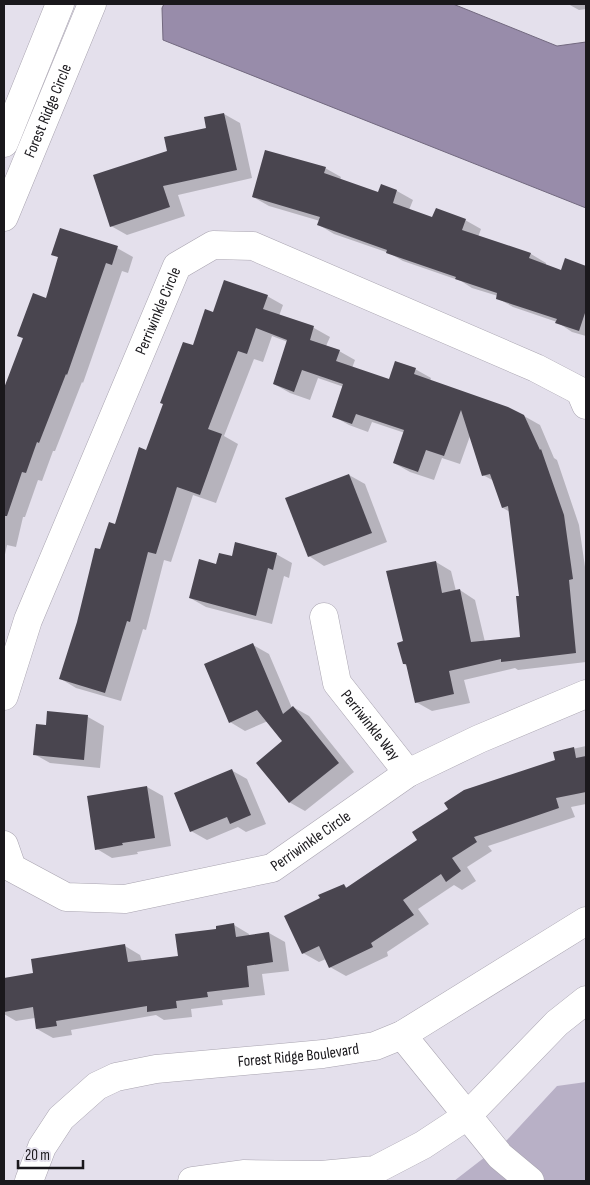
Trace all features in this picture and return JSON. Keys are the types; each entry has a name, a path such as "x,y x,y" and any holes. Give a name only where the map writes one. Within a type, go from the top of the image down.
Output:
{"street":[{"name":"Forest Ridge Circle","path":"4,143 60,4"},
{"name":"Forest Ridge Circle","path":"4,217 92,4"},
{"name":"Perriwinkle Circle","path":"4,696 28,620 177,266 213,245 253,246 536,368 580,391 586,405"},
{"name":"Perriwinkle Way","path":"324,617 337,683 408,773"},
{"name":"Perriwinkle Circle","path":"4,845 12,868 66,897 125,899 272,868 408,773 479,739 586,694"},
{"name":"Forest Ridge Boulevard","path":"29,1181 42,1146 61,1118 97,1086 116,1077 156,1069 375,1046 402,1035 586,921"},
{"path":"192,1181 243,1174 321,1175 375,1170 422,1145 467,1116 557,1023 586,1000"},
{"path":"402,1035 500,1156 530,1181"}],"shaded area":[{"path":"164,4 453,4 557,46 586,42 586,208 163,40 162,8"},
{"path":"586,1082 586,1181 454,1181 507,1140 557,1086"}],"building":[{"path":"224,113 237,170 163,186 170,207 110,227 93,175 167,151 164,137 206,128 204,117"},
{"path":"265,150 326,167 324,173 378,192 381,184 397,190 393,203 432,217 436,208 466,219 462,230 531,253 529,258 561,270 565,258 586,266 586,310 579,331 555,323 557,319 496,299 497,293 386,253 387,250 317,225 320,217 252,197"},
{"path":"60,228 118,246 112,265 106,263 67,375 39,443 37,442 26,473 22,472 7,516 4,516 4,388 23,338 17,336 33,293 46,298 58,257 51,255"},
{"path":"224,280 268,295 263,309 314,326 310,340 340,350 336,361 389,379 395,361 416,368 414,374 508,407 524,415 541,449 564,515 573,579 569,580 576,653 501,662 501,659 449,671 454,694 415,703 406,664 403,664 397,643 403,641 386,571 436,561 442,593 460,589 471,642 520,637 516,596 519,596 508,506 502,508 490,474 482,476 461,410 444,456 426,450 418,472 393,463 404,430 356,414 352,424 332,417 343,384 302,370 294,392 273,384 287,340 256,328 247,354 238,351 208,429 222,434 200,495 177,487 156,554 148,552 130,622 127,621 105,693 59,679 77,622 95,548 100,549 109,522 115,524 139,447 146,450 163,404 160,403 183,342 193,345 205,309 213,312"},
{"path":"349,474 372,533 308,557 285,498"},
{"path":"235,542 277,553 273,570 268,568 256,616 189,598 199,559 216,564 219,553 232,556"},
{"path":"253,643 283,714 293,706 339,763 289,803 256,763 282,741 257,710 229,723 204,664"},
{"path":"47,711 88,715 84,760 33,755 36,724 46,725"},
{"path":"574,747 576,758 586,756 586,792 556,798 559,808 474,837 477,842 452,858 461,871 446,882 441,874 403,900 414,915 371,943 373,947 329,968 319,946 302,954 284,916 320,898 318,895 344,884 346,888 417,840 412,832 448,809 444,803 464,790 555,760 553,752"},
{"path":"232,769 251,815 230,824 227,817 190,832 174,793"},
{"path":"147,786 155,838 122,843 123,845 95,850 87,796"},
{"path":"234,923 236,937 269,932 273,962 247,966 249,987 207,992 208,997 176,1001 177,1008 147,1012 147,1006 56,1021 57,1026 36,1029 33,1007 4,1012 4,978 33,973 31,959 125,944 128,962 178,956 175,934 216,929 216,926"}]}
